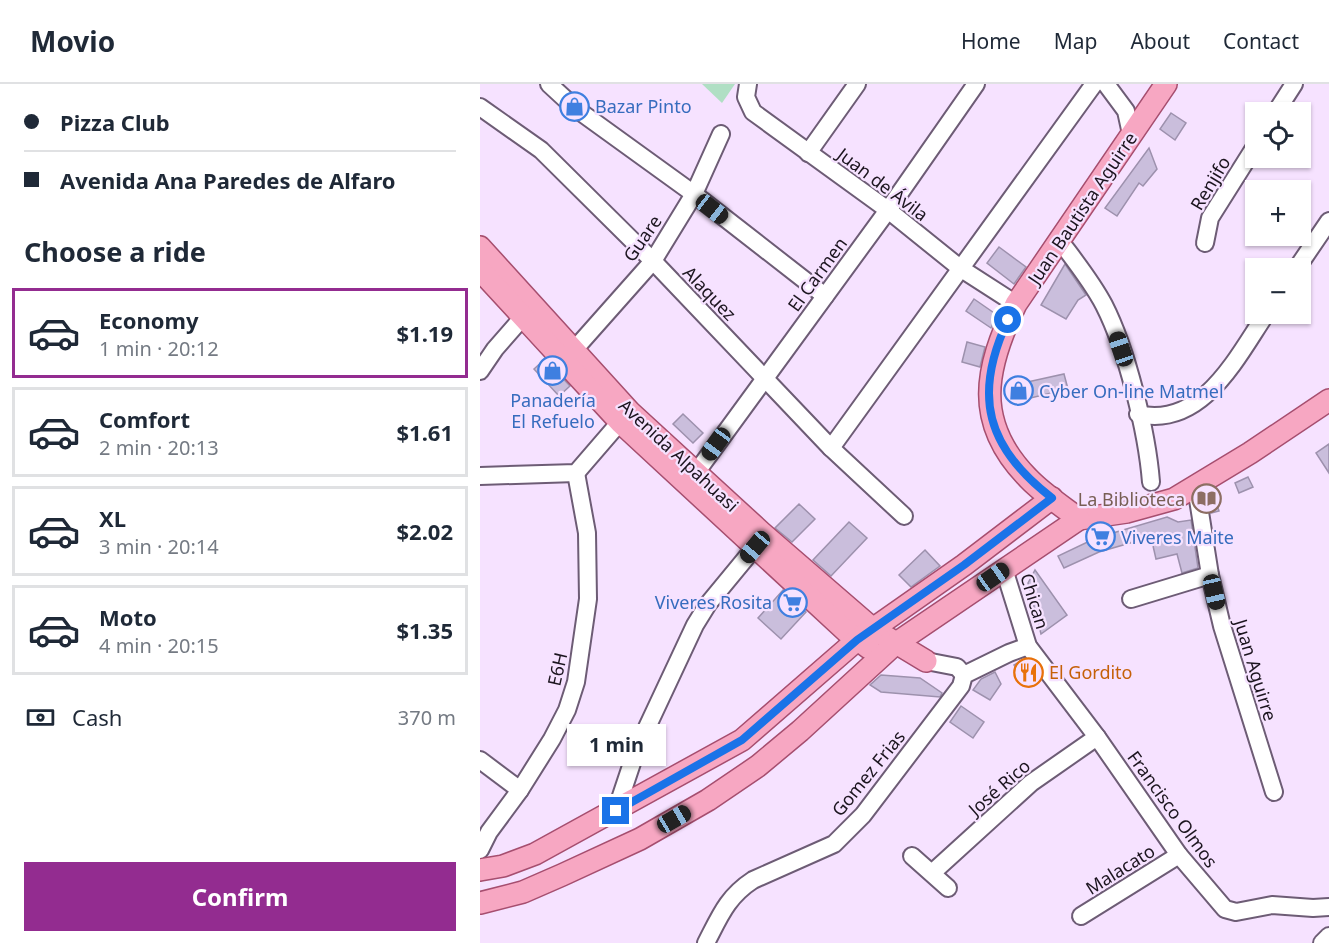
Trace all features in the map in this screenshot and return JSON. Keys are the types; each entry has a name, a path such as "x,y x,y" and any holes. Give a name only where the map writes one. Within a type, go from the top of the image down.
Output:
{"main road":[{"name":"Juan Bautista Aguirre","path":"1078,519 1029,480 1011,459 996,431 991,414 992,364 1000,337 1016,304 1166,84"},
{"name":"Avenida Alpahuasi","path":"480,247 755,547 865,635 889,650 926,661"},
{"name":"Avenida Alpahuasi","path":"480,270 620,422 762,533 865,635"},
{"path":"480,903 523,892 562,875 640,839 708,800 758,766 889,650 1078,519 1150,507 1174,499 1329,400"},
{"path":"480,870 502,866 534,854 742,740 865,635 1052,498"}],"street":[{"path":"549,84 575,108 694,194 825,296"},
{"name":"Juan de Ávila","path":"748,84 746,97 753,112 888,210 960,268 1016,304"},
{"path":"808,153 857,84"},
{"name":"El Carmen","path":"692,478 888,210 976,84"},
{"path":"831,448 1094,84"},
{"path":"1106,84 1120,101 1130,123 1131,134"},
{"path":"1282,102 1294,84"},
{"path":"1120,101 1141,106 1152,105"},
{"name":"Alaquez","path":"480,107 541,150 653,261 831,448 904,516"},
{"name":"Guare","path":"574,350 653,261 694,194 721,134"},
{"name":"Renjifo","path":"1204,243 1210,218 1245,162"},
{"path":"1304,258 1329,221"},
{"path":"1060,241 1104,304 1121,349 1144,437 1151,482"},
{"path":"480,371 495,349 523,317"},
{"path":"1138,414 1176,412 1198,403 1208,395 1226,372 1259,324"},
{"path":"480,476 576,472 620,422"},
{"name":"E6H","path":"480,850 489,832 520,790 567,710 581,655 588,599 587,533 576,472"},
{"name":"Juan Aguirre","path":"1196,487 1210,575 1222,626 1274,792"},
{"path":"616,811 636,751 695,625 708,604 755,547"},
{"name":"Chican","path":"1004,569 1028,646"},
{"path":"1131,599 1210,575"},
{"path":"964,675 1028,646"},
{"name":"Francisco Olmos","path":"1028,646 1097,737 1179,855 1225,909 1230,912 1272,905 1313,908 1329,906"},
{"name":"Avenida Alpahuasi","path":"926,661 957,667 964,675"},
{"name":"Gomez Frias","path":"706,943 725,907 742,888 753,880 834,844 856,821 961,686 964,675"},
{"name":"José Rico","path":"932,873 1031,783 1097,737"},
{"path":"480,760 520,790"},
{"name":"Malacato","path":"1081,916 1179,855"},
{"path":"912,856 948,888"},
{"path":"1322,943 1329,936"}],"green space":[{"path":"702,84 735,84 722,103"}],"building":[{"path":"1171,113 1186,123 1175,140 1160,129"},
{"path":"1149,148 1157,169 1143,186 1139,183 1117,216 1105,208"},
{"path":"999,247 1026,267 1014,284 987,263"},
{"path":"1065,264 1086,295 1078,300 1066,319 1041,305"},
{"path":"974,299 997,315 991,328 966,311"},
{"path":"967,342 985,347 980,367 962,362"},
{"path":"545,359 570,386 559,396 534,369"},
{"path":"1064,374 1068,389 1014,402 1014,385"},
{"path":"683,414 703,433 693,443 673,424"},
{"path":"1329,444 1329,473 1316,453"},
{"path":"1248,477 1253,487 1239,493 1235,483"},
{"path":"1214,495 1219,511 1211,513 1208,497"},
{"path":"799,504 815,519 792,542 775,528"},
{"path":"1167,517 1178,522 1191,520 1198,568 1182,573 1177,554 1156,559 1151,537 1099,552 1064,568 1058,556 1096,538"},
{"path":"849,522 867,538 831,576 813,560"},
{"path":"925,550 940,566 911,587 899,575"},
{"path":"1035,570 1067,615 1041,634 1028,583"},
{"path":"783,590 806,612 781,639 758,618"},
{"name":"El Gordito","path":"1024,659 1040,680 1029,687 1014,665"},
{"path":"995,672 1001,684 990,700 973,690 981,679"},
{"path":"881,675 920,678 942,693 940,697 881,692 870,685"},
{"path":"961,706 984,722 973,738 950,722"}],"place":[{"name":"Bazar Pinto","path":"574,106"},
{"name":"Panadería El Refuelo","path":"553,371"},
{"name":"Cyber On-line Matmel","path":"1018,391"},
{"name":"La Biblioteca","path":"1206,499"},
{"name":"Viveres Maite","path":"1100,537"},
{"name":"Viveres Rosita","path":"793,602"},
{"name":"El Gordito","path":"1028,672"}],"route":[{"path":"616,811 742,740 857,640 964,565 1052,498 1029,480 1011,459 1002,446 991,414 992,364 1008,320"}]}
